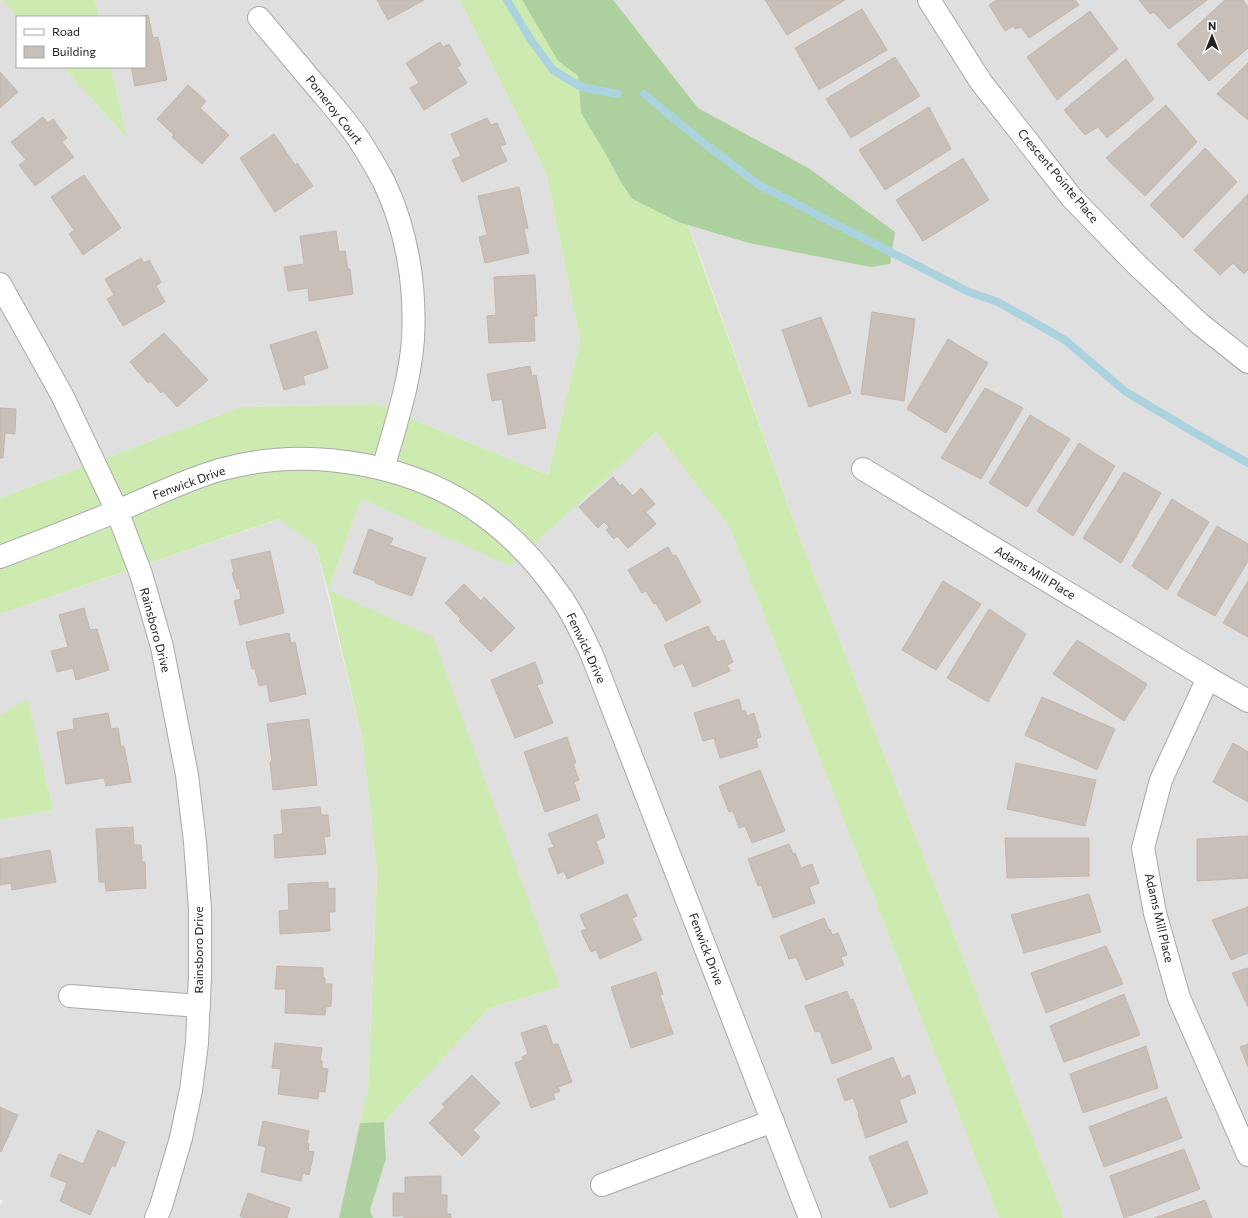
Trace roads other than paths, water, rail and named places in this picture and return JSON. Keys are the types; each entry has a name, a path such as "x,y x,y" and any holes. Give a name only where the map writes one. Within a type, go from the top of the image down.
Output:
{"street":[{"name":"Crescent Pointe Place","path":"929,0 981,82 1072,198 1137,265 1200,324 1248,362"},
{"name":"Pomeroy Court","path":"259,18 357,137 383,182 401,229 408,256 412,285 414,312 413,340 406,387 383,469"},
{"name":"Rainsboro Drive","path":"0,284 62,395 117,511 140,574 162,647 187,775 195,842 200,909 200,976 197,1043 191,1090 181,1138 162,1206 156,1218"},
{"name":"Fenwick Drive","path":"0,557 196,478 253,462 285,459 318,459 349,462 383,469 412,478 440,490 465,504 490,521 520,548 540,569 560,595 577,623 592,655 810,1218"},
{"name":"Adams Mill Place","path":"863,469 1248,701"},
{"name":"Adams Mill Place","path":"1208,678 1161,780 1143,848 1155,912 1179,998 1248,1155"},
{"name":"Rainsboro Drive","path":"70,996 199,1006"},
{"path":"602,1185 773,1121"}],"waterway":[{"path":"507,0 531,40 553,70 581,87 618,94"},
{"path":"644,94 700,140 759,185 969,292 998,302 1065,340 1126,392 1248,463"}]}
